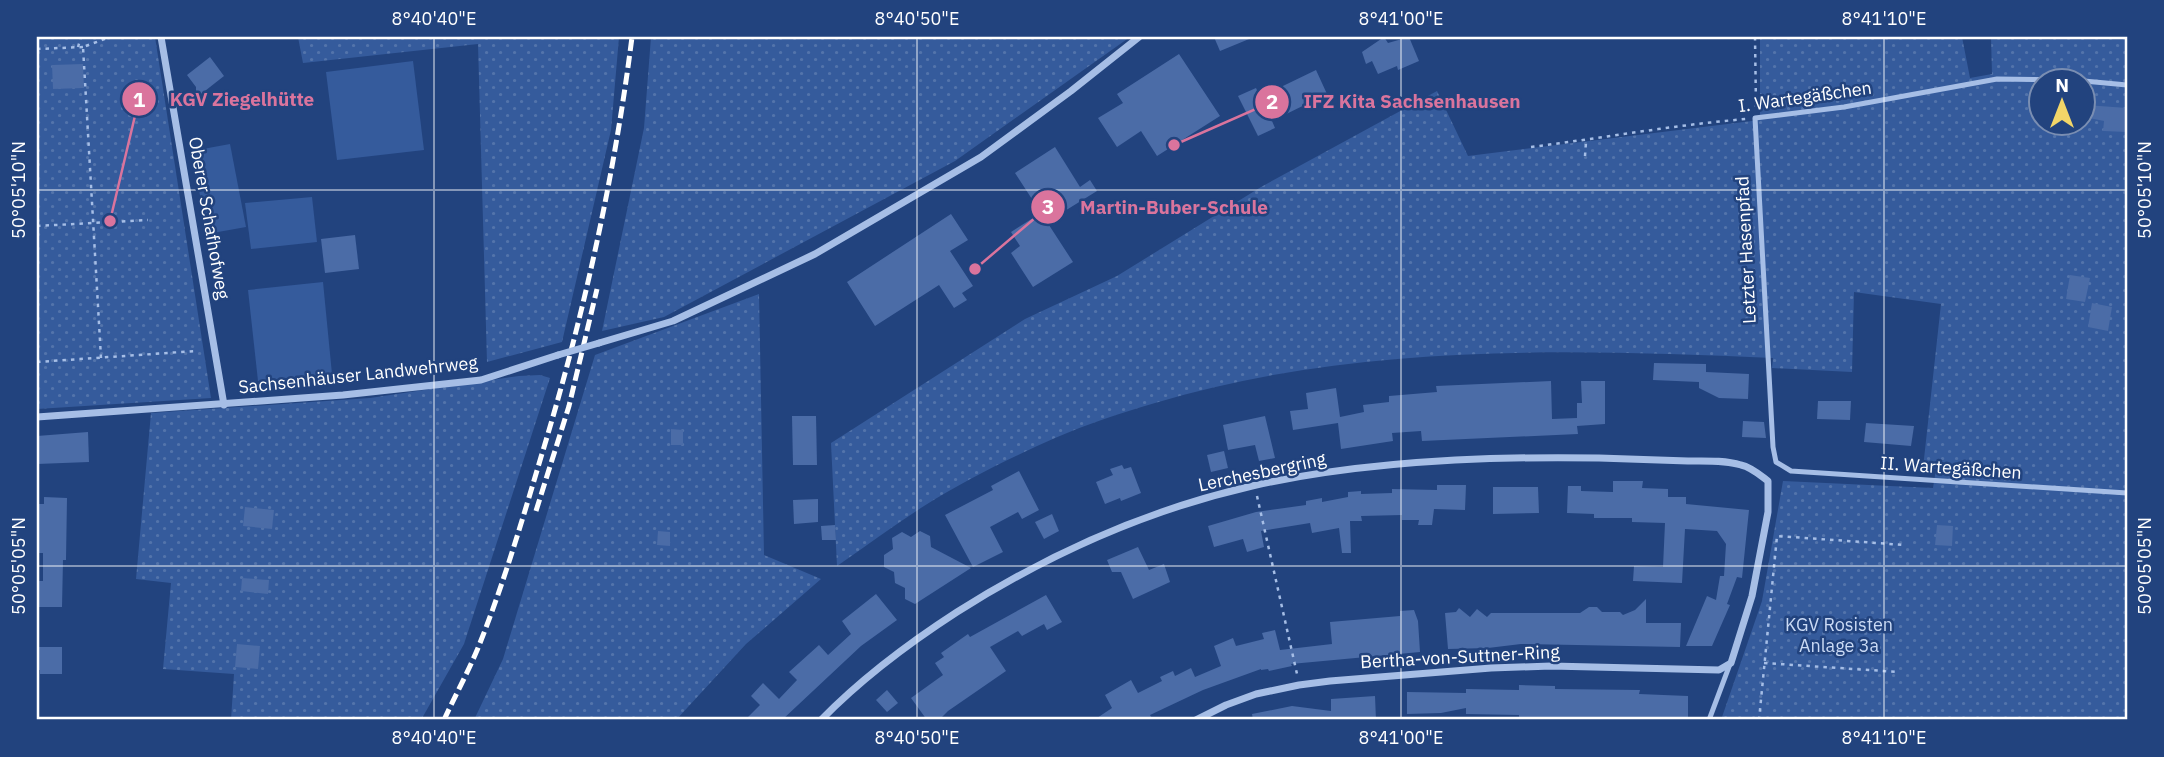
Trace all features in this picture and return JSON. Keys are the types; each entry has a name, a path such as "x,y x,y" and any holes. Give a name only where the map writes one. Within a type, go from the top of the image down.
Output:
{"street":[{"name":"Oberer Schafhofweg","path":"161,37 224,405"},
{"name":"Sachsenhäuser Landwehrweg","path":"37,417 224,405 481,380 673,321 815,254 981,158 1071,92 1139,37"},
{"name":"Lerchesbergring","path":"821,720 877,670 926,633 989,592 1057,555 1163,513 1254,486 1361,468 1556,458 1707,461 1741,465 1768,481 1768,512 1752,596 1731,663"},
{"name":"Bertha-von-Suttner-Ring","path":"1196,720 1256,694 1299,685 1491,668 1713,671 1731,663"}],"lane":[{"name":"I. Wartegäßchen","path":"1755,118 1844,107 1997,79 2028,79"},
{"name":"I. Wartegäßchen","path":"2098,82 2127,85"},
{"name":"Letzter Hasenpfad","path":"1755,118 1776,462"},
{"name":"II. Wartegäßchen","path":"1776,462 1791,471 2127,493"},
{"path":"1709,720 1731,663"}],"path":[{"path":"78,47 81,37"},
{"path":"37,49 83,47 110,37"},
{"path":"1755,37 1755,118"},
{"path":"83,47 101,358"},
{"name":"I. Wartegäßchen","path":"1531,147 1683,124 1755,118"},
{"path":"1586,140 1586,156"},
{"path":"37,226 148,220"},
{"path":"37,362 197,351"},
{"path":"1254,486 1299,685"},
{"path":"1759,720 1777,536 1905,545"},
{"path":"1764,663 1899,672"}],"green space":[{"path":"37,37 155,37 211,398 37,409"},
{"path":"298,37 619,37 611,130 562,342 487,362 478,44 303,63"},
{"path":"651,37 1130,37 955,161 664,317 602,331 644,128"},
{"name":"KGV Rosisten Anlage 3a","path":"1760,37 1962,37 1970,78 1992,74 1991,37 2127,37 2127,720 1721,720 1762,601 1783,481 1933,488 1936,469 1923,468 1941,304 1854,292 1852,372 1772,368 1773,358 1539,352 1384,360 1307,369 1230,383 1117,415 1038,446 940,496 837,566 831,443 1025,319 1117,276 1261,187 1437,91 1468,156 1760,120"},
{"path":"413,61 424,150 337,160 326,72"},
{"path":"230,144 246,227 207,234 192,151"},
{"path":"312,197 317,242 251,249 245,203"},
{"path":"323,282 332,374 258,381 248,290"},
{"path":"759,294 764,555 821,579 746,644 676,720 474,720 503,659 595,355"},
{"path":"540,375 550,378 464,644 421,720 231,720 234,674 163,669 171,583 136,579 151,413 370,398"}],"building":[{"path":"1214,37 1254,37 1220,51"},
{"path":"1384,37 1388,43 1409,37 1419,61 1398,70 1397,66 1378,74 1372,61 1366,64 1362,52"},
{"path":"1179,54 1220,116 1157,156 1141,131 1117,147 1098,118 1123,103 1117,94"},
{"path":"210,57 224,76 196,98 196,87 187,75"},
{"path":"83,64 84,88 53,89 52,65"},
{"path":"1316,70 1327,94 1272,121 1275,128 1258,136 1238,96 1256,88 1260,97"},
{"path":"2098,106 2127,108 2127,132 2103,131 2104,121 2098,120"},
{"path":"1055,147 1080,187 1090,180 1097,191 1047,222 1073,262 1033,287 1011,253 1020,246 1011,232 1041,213 1015,173"},
{"path":"951,214 968,240 950,251 973,286 962,293 967,300 954,308 939,285 875,326 847,282"},
{"path":"355,235 359,269 325,273 321,239"},
{"path":"2070,275 2090,278 2085,302 2066,299"},
{"path":"2092,303 2112,307 2108,331 2088,327"},
{"path":"1654,363 1706,364 1706,372 1749,374 1748,399 1719,398 1699,388 1699,382 1653,380"},
{"path":"1551,381 1552,419 1577,418 1577,403 1582,403 1581,381 1605,381 1605,424 1577,426 1578,434 1422,441 1421,431 1392,433 1393,441 1341,449 1338,423 1293,430 1290,411 1308,409 1306,393 1336,388 1340,417 1364,412 1363,405 1389,402 1389,396 1437,392 1436,386"},
{"path":"1818,401 1851,401 1850,420 1817,419"},
{"path":"792,416 816,416 817,465 793,465"},
{"path":"1265,416 1275,458 1259,461 1255,445 1228,450 1223,425"},
{"path":"1743,421 1764,422 1766,438 1742,437"},
{"path":"1866,423 1914,426 1911,446 1864,442"},
{"path":"671,429 683,430 683,445 671,445"},
{"path":"88,432 89,462 37,464 37,436"},
{"path":"1224,451 1228,468 1211,472 1207,455"},
{"path":"1122,465 1124,469 1131,467 1141,493 1105,504 1096,482 1113,475 1110,469"},
{"path":"1019,471 1039,510 1022,519 1018,512 990,527 1003,552 973,567 945,515 993,490 991,486"},
{"path":"1613,481 1643,481 1642,488 1668,489 1668,497 1686,497 1686,504 1749,510 1742,578 1737,577 1727,604 1730,605 1712,646 1686,646 1707,596 1716,600 1720,576 1724,576 1726,544 1717,531 1685,529 1682,583 1633,581 1634,566 1663,567 1665,523 1632,522 1632,518 1594,518 1594,514 1567,513 1568,486 1581,486 1581,491 1613,492"},
{"path":"1437,485 1466,485 1465,510 1434,509 1432,525 1418,525 1419,520 1402,520 1402,515 1361,516 1362,521 1350,521 1351,553 1342,553 1339,528 1312,533 1310,523 1261,531 1264,547 1247,552 1243,539 1214,547 1208,526 1256,512 1306,505 1306,501 1322,498 1322,502 1348,497 1348,492 1361,491 1361,494 1392,493 1392,489 1437,490"},
{"path":"1493,487 1538,487 1539,513 1493,514"},
{"path":"44,497 67,498 62,607 37,607 37,581 43,581 43,553 37,553 37,504 44,504"},
{"path":"818,499 818,522 794,524 793,500"},
{"path":"245,507 274,510 272,529 243,526"},
{"path":"1052,514 1059,531 1044,539 1035,522"},
{"path":"835,525 836,540 822,540 821,526"},
{"path":"1937,525 1953,526 1952,546 1935,545"},
{"path":"658,531 670,532 670,546 657,545"},
{"path":"920,531 930,536 931,547 971,568 915,604 905,599 905,588 895,583 894,572 884,567 884,555 893,549 892,538 902,532 911,537"},
{"path":"1138,547 1149,570 1164,564 1170,582 1133,599 1121,572 1112,572 1107,560"},
{"path":"242,578 269,580 268,594 241,591"},
{"path":"876,594 897,620 861,646 782,720 745,720 760,705 751,696 763,683 779,699 797,680 789,672 819,645 828,655 851,634 842,621"},
{"path":"1046,595 1062,622 1047,630 1044,624 1022,636 1018,631 990,647 1006,671 939,720 927,720 911,698 943,675 935,663 944,657 941,653 968,634 970,637"},
{"path":"1646,599 1646,623 1681,623 1680,647 1521,644 1448,649 1445,613 1456,612 1459,608 1470,617 1477,609 1487,617 1491,613 1580,613 1589,607 1597,607 1602,612 1620,612 1623,615 1635,610"},
{"path":"1414,610 1418,621 1420,652 1291,664 1292,666 1269,671 1261,669 1203,690 1150,715 1153,720 1094,720 1112,708 1105,695 1131,680 1138,693 1162,681 1160,677 1173,671 1175,676 1191,668 1195,677 1221,666 1214,646 1233,638 1236,646 1264,639 1262,633 1275,630 1280,650 1332,644 1330,622 1400,616 1400,611"},
{"path":"237,644 260,646 258,669 235,667"},
{"path":"37,647 62,647 62,674 40,674 40,670 37,670"},
{"path":"1519,685 1555,686 1555,689 1640,690 1639,694 1688,696 1688,720 1519,719 1519,715 1466,714 1466,708 1441,713 1407,714 1407,692 1519,690"},
{"path":"887,690 898,703 887,712 876,700"},
{"path":"1375,696 1376,720 1253,720 1252,714 1292,706 1331,711 1331,699"}],"railway":[{"path":"444,720 474,657 496,601 556,405 596,248 632,37"},
{"path":"536,511 569,406 597,289"}],"place":[{"name":"IFZ Kita Sachsenhausen","path":"1174,145"},
{"name":"KGV Ziegelhütte","path":"110,221"},
{"name":"Martin-Buber-Schule","path":"975,269"}]}
